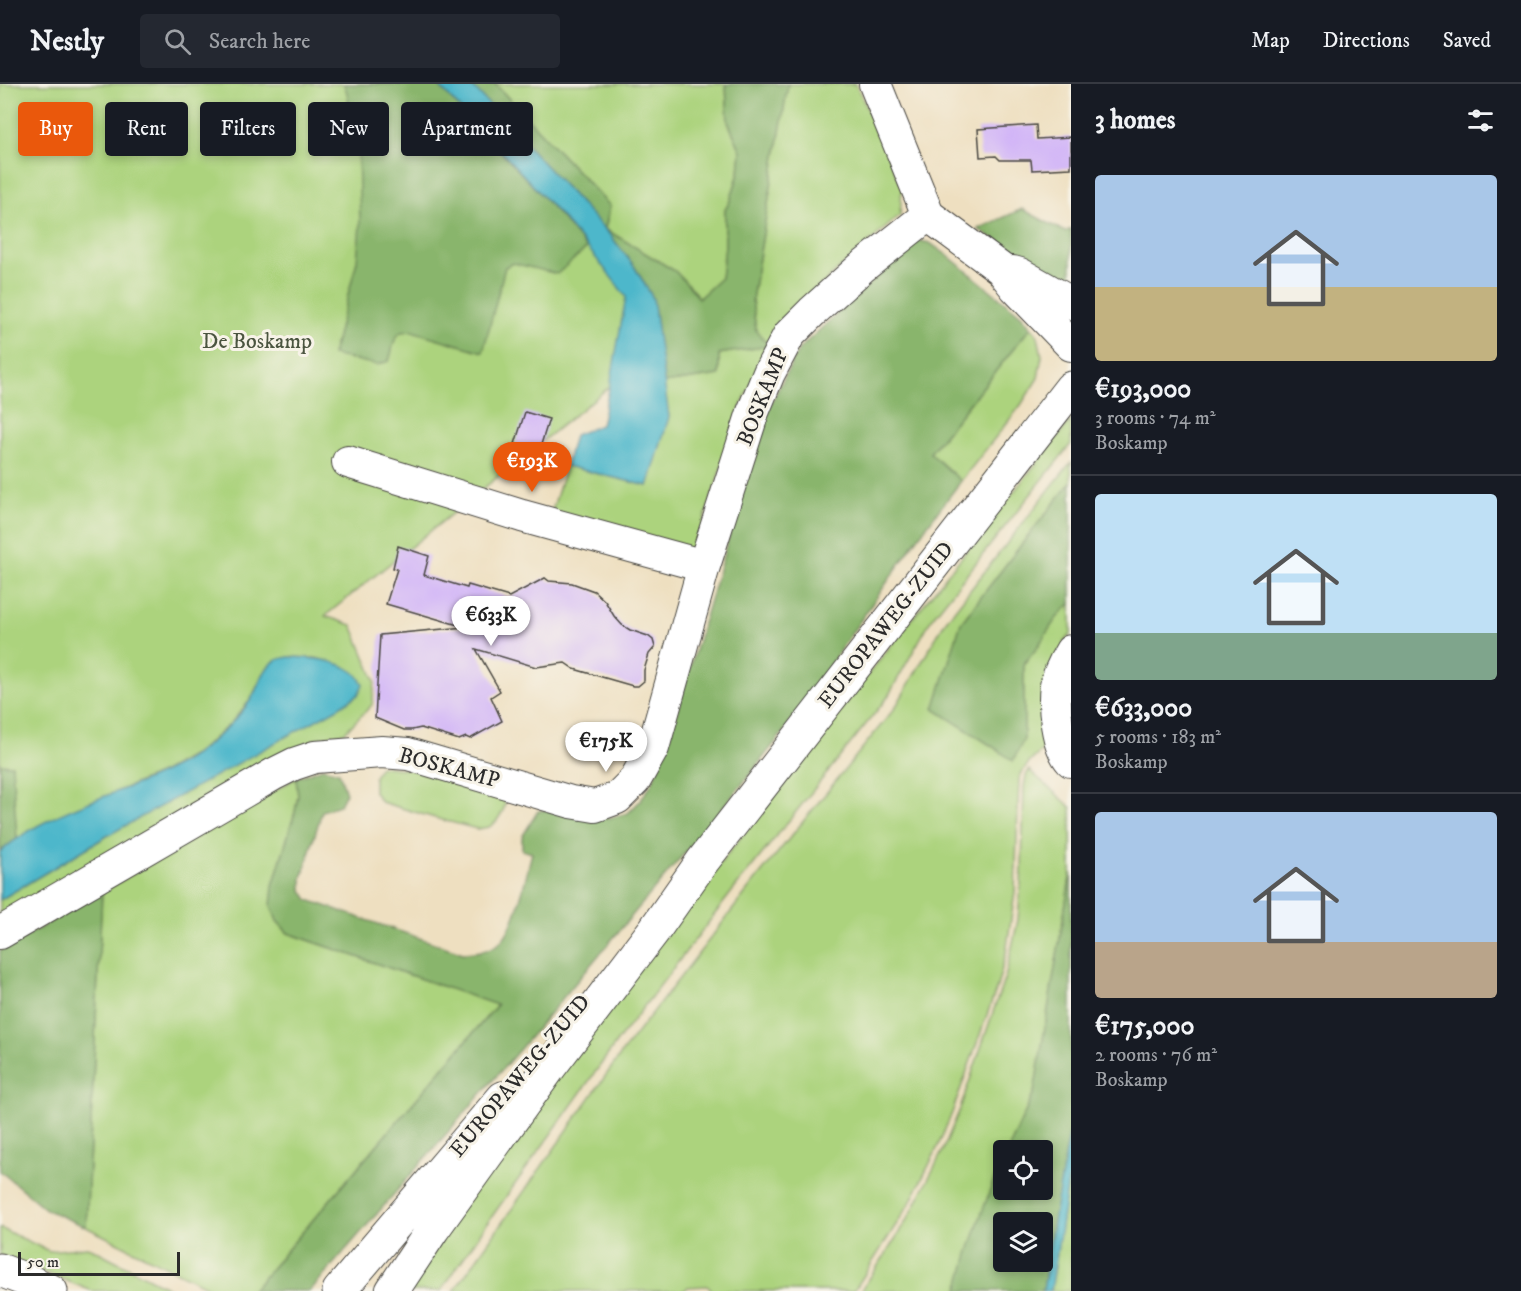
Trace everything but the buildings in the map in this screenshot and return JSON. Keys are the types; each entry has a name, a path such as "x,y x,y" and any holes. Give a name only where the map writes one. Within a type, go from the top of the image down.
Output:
{"main road":[{"name":"EUROPAWEG-ZUID","path":"392,1291 433,1229 549,1068 655,929 702,862 1071,388"},
{"name":"EUROPAWEG-ZUID","path":"339,1291 547,1047 643,924 702,862"},
{"path":"0,1270 51,1291"}],"street":[{"path":"875,84 928,215 1001,269 1016,288 1071,345"},
{"name":"BOSKAMP","path":"0,933 274,774 294,764 315,758 382,752 408,754 571,802 595,806 617,798 635,780 653,748 704,566 753,412 769,373 789,335 861,268 928,215"},
{"path":"1001,269 1020,274 1071,303"},
{"path":"348,462 522,516 704,566"},
{"path":"1071,651 1065,660 1056,686 1057,727 1062,746 1071,761"}],"green space":[{"name":"De Boskamp","path":"0,84 442,84 461,102 401,102 401,156 520,156 695,318 325,616 352,625 375,681 372,705 345,732 315,739 269,764 0,924 0,900 107,836 340,665 316,658 289,657 263,674 251,699 230,724 198,752 163,772 99,799 0,879"},
{"path":"344,84 437,84 454,102 401,102 401,156 505,156 587,248 557,274 513,263 505,267 483,352 412,331 401,332 394,342 389,361 377,365 332,355 357,261 360,225 358,156 389,156 389,102 349,102"},
{"path":"470,84 495,84 512,102 487,102"},
{"path":"495,84 726,84 728,122 741,151 739,173 725,210 725,246 721,278 699,298 675,271 605,229 610,206 533,124 533,102 512,102"},
{"path":"726,84 788,84 752,300 756,330 769,346 719,354 719,375 664,383 653,298 634,266 610,235 533,152 533,124 610,206 605,229 675,271 699,298 721,278 725,246 725,210 739,173 741,151 728,122"},
{"path":"788,84 856,84 902,188 900,215 778,323 740,409 694,552 551,514 566,466 648,486 669,417 664,383 719,375 719,354 768,345 756,330 752,300"},
{"path":"1022,209 1065,232 1071,229 1071,285 978,229"},
{"path":"917,240 930,243 947,255 1021,315 1031,327 930,453 961,481 917,539 782,734 735,793 520,1049 310,1291 252,1291 497,1005 288,933 277,921 271,906 273,886 295,812 298,796 296,778 322,768 339,772 346,793 340,805 322,811 302,878 302,890 308,900 463,953 485,950 498,944 505,937 520,902 532,853 522,850 522,837 538,811 551,809 609,818 628,813 640,801 652,783 666,748 765,415 799,349"},
{"path":"1031,327 1038,336 1042,356 1038,378 1021,405 961,481 930,453"},
{"path":"1071,420 1071,444 932,618 887,698 731,893 619,1039 441,1291 401,1291 509,1134 884,654"},
{"path":"1071,462 1071,482 961,623 935,709 1013,760 1024,739 1024,663 1057,617 1071,604 1071,635 1064,642 1049,743 1028,764 1019,779 1015,892 1006,953 997,987 952,1113 935,1153 910,1203 854,1291 713,1291 707,1286 688,1287 684,1291 454,1291 623,1051 754,882 895,708 945,622"},
{"path":"1071,482 1071,604 1057,617 1024,663 1024,739 1013,761 934,709 961,623"},
{"path":"0,764 12,765 17,839 0,851"},
{"path":"380,766 414,770 506,799 503,811 496,822 489,827 477,829 381,802 374,792 374,777"},
{"path":"1029,770 1071,807 1071,872 1034,1093 1013,1140 993,1140 993,1183 958,1291 861,1291 911,1213 942,1152 960,1109 1006,974 1018,920 1026,776"},
{"path":"296,778 298,796 295,812 273,886 277,921 288,933 497,1005 252,1291 216,1291 86,1227 102,892"},
{"path":"1071,872 1071,1125 1053,1222 1053,1212 993,1212 993,1272 1046,1272 1043,1291 958,1291 993,1185 993,1200 1053,1200 1053,1140 1013,1140 1034,1093"},
{"path":"102,892 86,1227 47,1210 0,1171 0,951"},
{"path":"1071,1162 1071,1291 1051,1291"},
{"path":"0,1228 49,1251 87,1247 93,1249 174,1291 92,1291 0,1255"}],"water":[{"path":"437,84 470,84 487,102 454,102"},
{"path":"533,152 610,235 634,266 653,298 669,417 648,486 566,466 574,435 601,425 626,297 582,241 506,156 533,156"},
{"path":"289,657 331,662 347,668 358,676 363,684 358,695 107,836 0,900 0,852 15,840 49,820 155,776 193,756 221,733 240,713 251,699 271,664 278,659"},
{"path":"1071,1125 1071,1162 1051,1291 1043,1291 1046,1272 1053,1272 1053,1222"}]}
